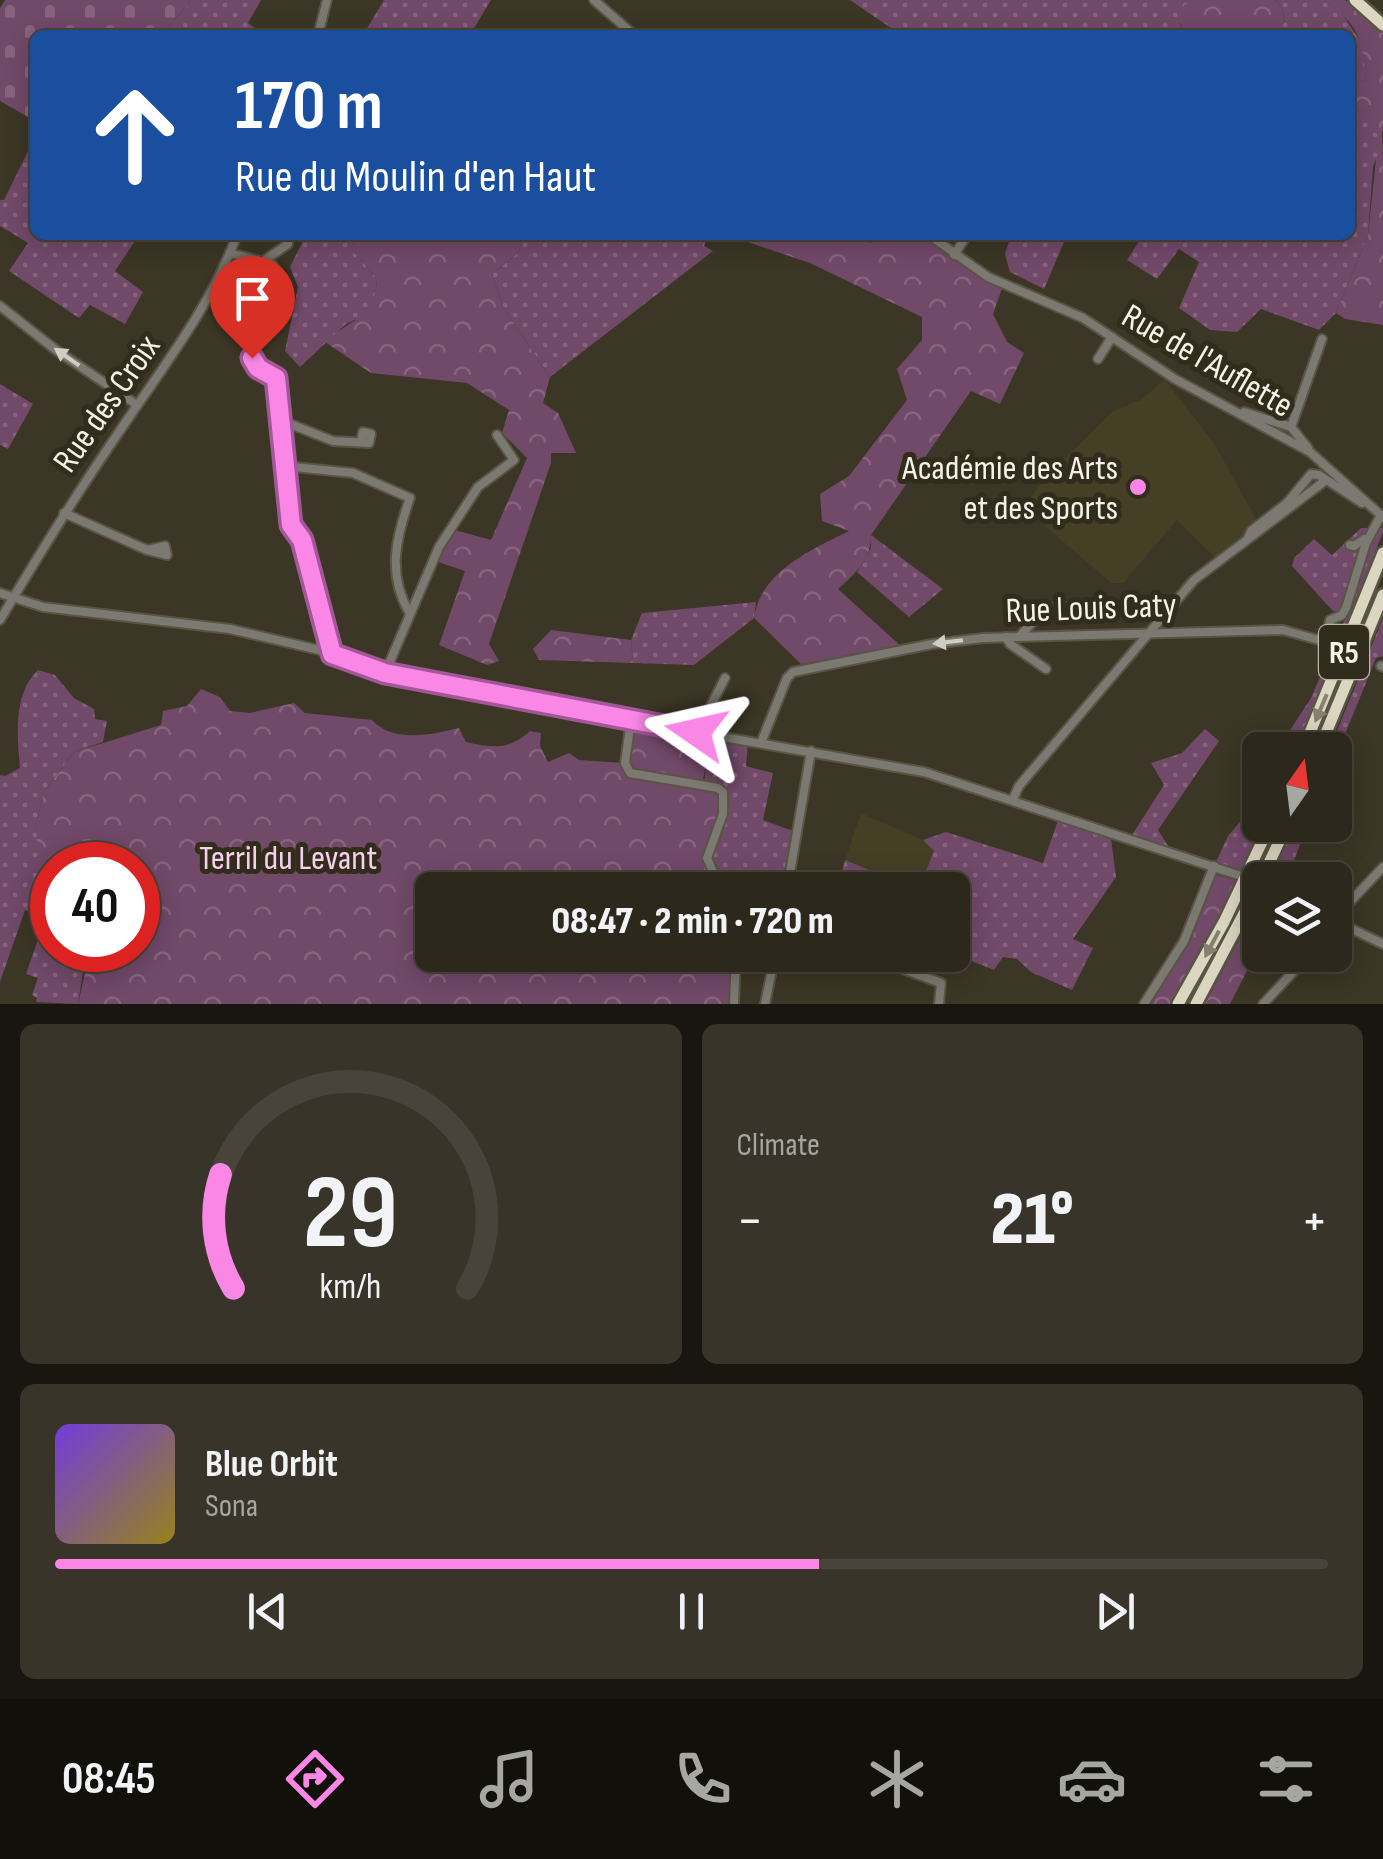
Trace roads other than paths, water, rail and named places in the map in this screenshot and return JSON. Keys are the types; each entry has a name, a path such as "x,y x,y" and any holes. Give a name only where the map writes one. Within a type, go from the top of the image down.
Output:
{"highway":[{"path":"1356,0 1383,25"},
{"name":"R5","path":"1310,732 1383,553"},
{"name":"R5","path":"1327,732 1383,594"},
{"path":"1178,1004 1224,922 1262,842"},
{"path":"1196,1004 1242,917"}],"street":[{"path":"319,30 328,0"},
{"path":"594,0 628,30"},
{"name":"Rue des Croix","path":"0,620 64,512 178,348 210,295 235,240"},
{"path":"262,262 288,244 288,240"},
{"name":"Rue de l'Auflette","path":"935,240 988,277 1083,318 1175,379 1310,452 1382,516"},
{"path":"954,255 964,240"},
{"path":"230,253 272,264 281,277 252,358 258,368 276,378 291,525 302,540 332,654"},
{"path":"0,306 137,405"},
{"path":"1098,359 1112,337"},
{"path":"1291,427 1322,339"},
{"path":"1234,410 1291,427 1310,452"},
{"path":"280,420 333,441 361,441"},
{"path":"385,673 439,546 478,487 514,460 497,435"},
{"path":"284,466 352,473 410,498 393,560 400,597 409,612"},
{"path":"1248,538 1287,503 1311,474 1370,506"},
{"path":"1013,799 1019,786 1194,580 1326,480"},
{"path":"64,512 146,550"},
{"name":"Rue Louis Caty","path":"761,743 787,678 805,668 932,644 1006,636 1283,630 1326,642 1330,620 1342,616 1346,608 1371,532 1382,516"},
{"path":"1350,545 1359,544 1371,532"},
{"path":"0,593 56,609 230,629 332,654 385,673 924,772 1238,875"},
{"path":"1020,636 1046,608 1092,606"},
{"path":"1006,636 1010,644 1046,669"},
{"path":"696,732 725,678"},
{"path":"769,724 778,689"},
{"path":"632,720 624,763 630,773 723,792 723,814 707,858 713,872"},
{"path":"790,872 811,751"},
{"path":"1144,1004 1184,942 1214,866"},
{"path":"1352,901 1383,867"},
{"path":"1352,928 1383,944"},
{"path":"734,1004 735,972"},
{"path":"765,1004 772,972"},
{"path":"911,972 941,983 939,1004"},
{"path":"1263,1004 1293,972"}],"place":[{"name":"Académie des Arts et des Sports","path":"1138,487"}],"park label":[{"name":"Terril du Levant","path":"288,857"}]}
